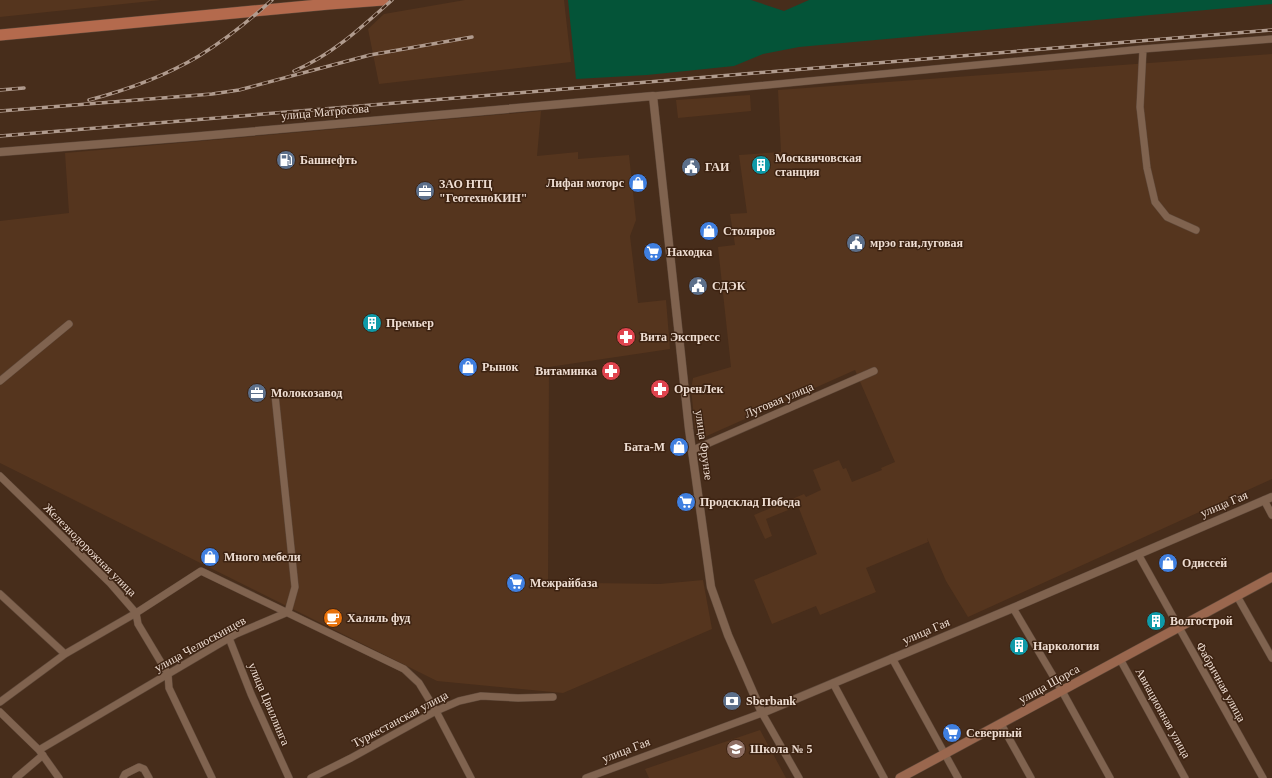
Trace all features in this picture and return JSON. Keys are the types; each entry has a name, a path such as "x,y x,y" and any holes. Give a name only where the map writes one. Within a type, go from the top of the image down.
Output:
{"main road":[{"path":"0,35 283,9 326,2 383,0"},
{"name":"улица Щорса","path":"900,778 1272,577"}],"street":[{"path":"283,9 295,0"},
{"path":"653,96 1143,49 1272,39"},
{"path":"1143,49 1140,107 1146,168 1155,202 1167,217 1196,230"},
{"name":"улица Матросова","path":"0,152 190,137 653,96"},
{"name":"улица Фрунзе","path":"653,96 668,245 692,450 711,587 728,635 762,713 799,778"},
{"path":"0,381 69,324"},
{"name":"Луговая улица","path":"692,450 874,371"},
{"path":"275,395 295,587 288,612"},
{"name":"Железнодорожная улица","path":"0,476 110,583 136,613 138,624 168,674 168,688 212,778"},
{"path":"1268,498 1272,515"},
{"name":"улица Гая","path":"586,778 762,713 1013,608 1268,498"},
{"name":"Фабричная улица","path":"1138,554 1263,778"},
{"path":"0,702 65,654 136,613 201,572 288,612 404,669 419,682 471,778"},
{"path":"0,594 65,654"},
{"path":"1237,596 1272,658"},
{"path":"1013,608 1062,691 1110,778"},
{"name":"улица Челюскинцев","path":"16,778 41,752 168,674 236,634 288,612"},
{"name":"улица Цвиллинга","path":"229,638 251,694 289,778"},
{"path":"892,658 958,778"},
{"name":"Авиационная улица","path":"1120,659 1185,778"},
{"path":"833,683 884,778"},
{"name":"Туркестанская улица","path":"311,778 351,758 436,711 459,701 481,696 518,698 553,697"},
{"path":"0,712 41,752 59,778"},
{"path":"1001,724 1031,778"},
{"path":"122,778 125,774 139,767 144,770 149,778"}],"shaded area":[{"path":"0,0 161,0 0,17"},
{"path":"465,0 564,0 571,62 379,84 368,29 384,14"},
{"path":"1272,54 1272,479 968,617 946,581 927,538 928,542 866,568 876,592 820,615 816,606 772,624 754,580 817,554 798,506 766,519 772,536 765,539 754,515 804,494 806,497 821,490 813,470 839,460 843,469 846,468 852,482 882,470 881,468 895,462 855,370 700,439 695,427 691,389 693,378 731,367 718,247 735,245 730,214 747,213 739,155 781,152 778,90"},
{"path":"750,95 751,111 678,118 676,100"},
{"path":"541,111 537,156 578,152 578,159 629,155 636,220 630,236 638,303 666,300 670,349 549,367 548,587 588,583 660,584 703,580 712,629 563,693 437,681 0,463 0,221 69,213 65,153"},
{"name":"Школа № 5","path":"760,730 786,778 649,778 645,769"}],"green space":[{"path":"568,0 751,0 784,11 809,0 1272,0 1272,4 799,47 763,54 734,66 647,75 576,79"}],"railway":[{"path":"89,100 146,82 199,56 228,37 272,0"},
{"path":"294,71 334,49 392,0"},
{"path":"0,136 1272,30"},
{"path":"0,111 212,94 239,90 370,55 472,37"},
{"path":"0,90 24,88"}],"place":[{"name":"Башнефть","path":"286,160"},
{"name":"Москвичовская станция","path":"761,165"},
{"name":"ГАИ","path":"691,167"},
{"name":"Лифан моторс","path":"638,183"},
{"name":"ЗАО НТЦ \"ГеотехноКИН\"","path":"425,191"},
{"name":"Столяров","path":"709,231"},
{"name":"мрэо гаи,луговая","path":"856,243"},
{"name":"Находка","path":"653,252"},
{"name":"СДЭК","path":"698,286"},
{"name":"Премьер","path":"372,323"},
{"name":"Вита Экспресс","path":"626,337"},
{"name":"Рынок","path":"468,367"},
{"name":"Витаминка","path":"611,371"},
{"name":"ОренЛек","path":"660,389"},
{"name":"Молокозавод","path":"257,393"},
{"name":"Бата-М","path":"679,447"},
{"name":"Продсклад Победа","path":"686,502"},
{"name":"Много мебели","path":"210,557"},
{"name":"Одиссей","path":"1168,563"},
{"name":"Межрайбаза","path":"516,583"},
{"name":"Халяль фуд","path":"333,618"},
{"name":"Волгострой","path":"1156,621"},
{"name":"Наркология","path":"1019,646"},
{"name":"Sberbank","path":"732,701"},
{"name":"Северный","path":"952,733"},
{"name":"Школа № 5","path":"736,749"}]}
